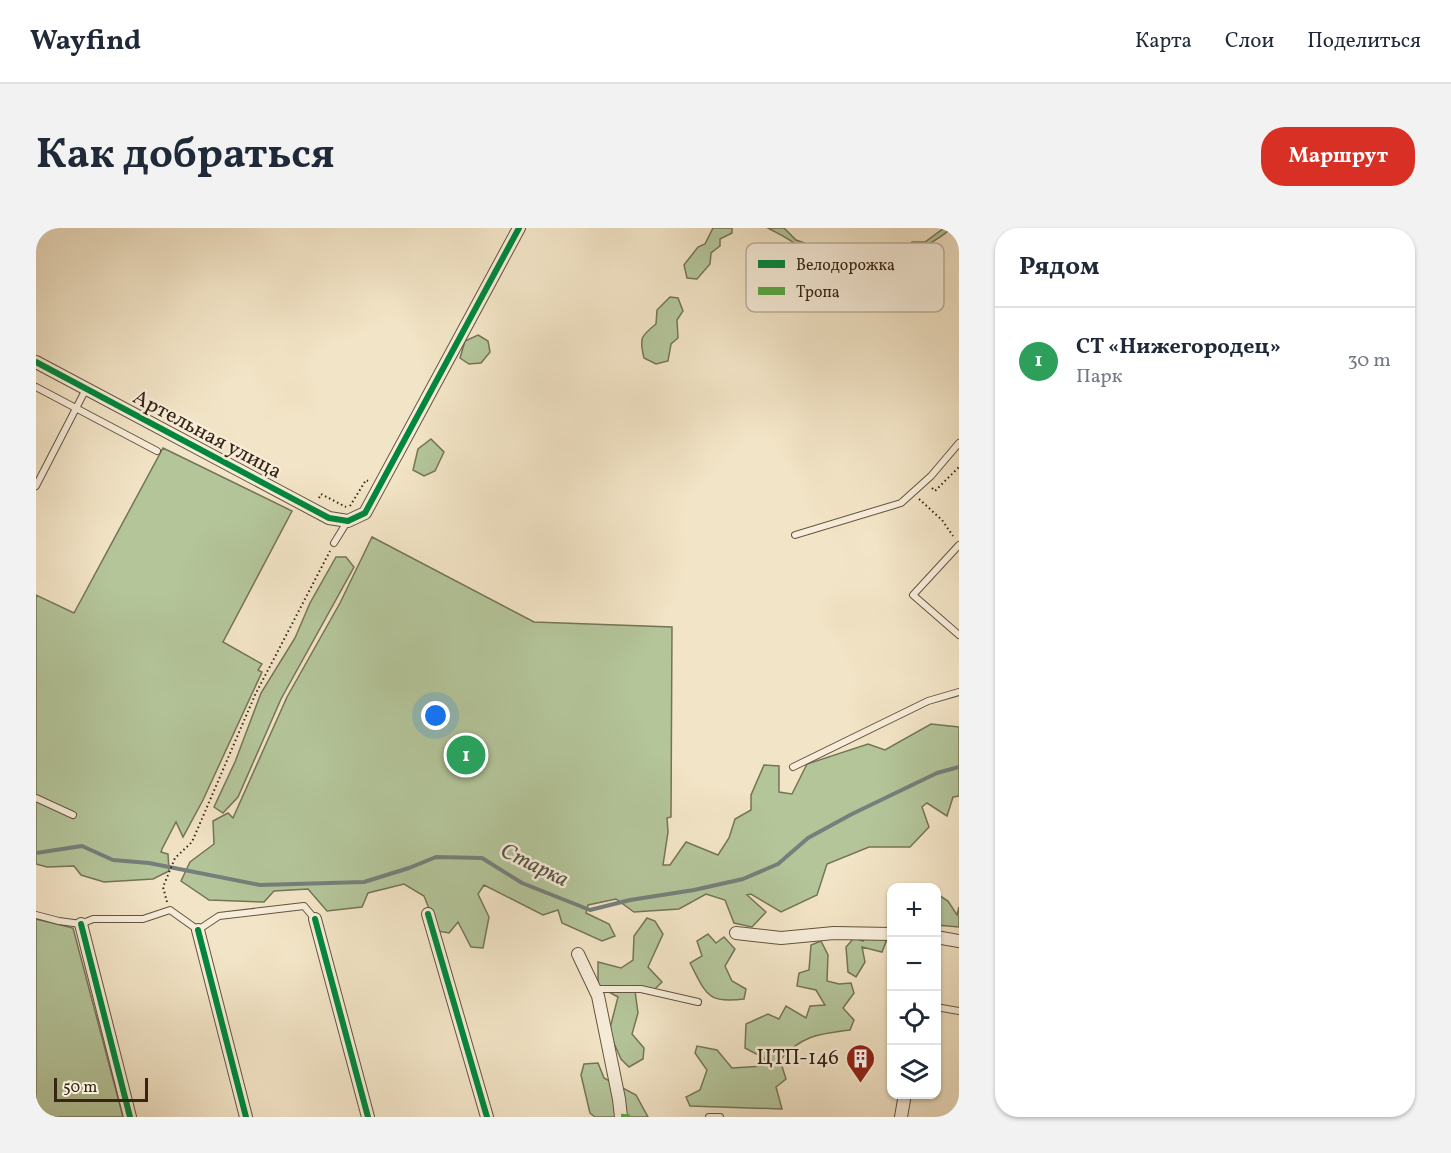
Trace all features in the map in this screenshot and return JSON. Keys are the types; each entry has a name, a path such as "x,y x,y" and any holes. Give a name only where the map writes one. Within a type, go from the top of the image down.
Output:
{"street":[{"path":"348,521 364,513 519,228"},
{"name":"Артельная улица","path":"36,362 329,518 348,521"},
{"path":"428,914 487,1117"},
{"path":"315,919 368,1117"},
{"path":"81,924 130,1117"},
{"path":"198,930 246,1117"},
{"path":"736,933 781,938 834,933 887,934"},
{"path":"941,938 959,941"},
{"path":"578,954 598,996 621,1117"},
{"path":"901,1117 904,1099"}],"lane":[{"path":"36,387 157,451"},
{"path":"36,486 86,389"},
{"path":"795,535 901,503 925,481 959,443"},
{"path":"334,543 348,521"},
{"path":"959,544 913,595 959,635"},
{"path":"793,767 928,701 959,692"},
{"path":"36,798 73,815"},
{"path":"36,915 81,924 93,919 143,919 170,910 198,930 219,916 304,906 315,919"},
{"path":"595,989 641,989 698,1002"},
{"path":"941,1008 959,1011"},
{"path":"709,1117 720,1117"}],"path":[{"path":"925,481 935,491 959,467"},
{"path":"317,501 321,494 349,508 366,480"},
{"path":"946,481 949,484"},
{"path":"928,507 942,520 959,544"},
{"path":"170,910 163,887 175,858 192,842 255,695 334,543"}],"green space":[{"path":"713,228 732,228 732,233 720,239 720,246 711,253 710,264 697,279 687,278 684,265 698,247 705,244"},
{"path":"768,228 784,228 796,240 804,243 791,241"},
{"path":"944,228 951,228 931,243 912,243 925,242"},
{"path":"670,297 678,298 683,311 677,320 678,338 671,344 668,361 656,364 644,358 642,338 656,324 657,310"},
{"path":"478,335 488,341 490,352 481,363 469,364 460,358 465,341"},
{"path":"431,439 444,452 435,471 424,476 413,470 418,449"},
{"path":"163,448 292,511 223,642 262,664 258,670 262,672 203,800 183,837 176,822 162,849 161,852 168,854 169,871 153,879 104,882 81,875 74,866 47,867 36,864 36,595 74,613"},
{"path":"372,537 534,622 672,627 671,817 667,818 668,832 663,865 670,865 686,842 718,855 729,838 735,819 751,810 751,795 764,765 779,766 779,792 792,794 807,764 868,744 885,750 931,724 959,727 959,796 953,797 947,816 927,803 922,807 929,827 910,847 869,847 827,864 817,895 781,912 751,894 747,895 766,912 752,927 734,923 725,900 706,894 679,909 634,912 616,899 588,905 586,913 609,924 615,936 602,941 562,923 558,910 543,915 484,885 478,894 489,917 483,948 471,947 458,922 449,933 438,931 424,896 404,884 368,893 362,907 327,911 308,889 274,891 264,902 209,900 181,881 190,862 214,844 213,821 228,813 233,818 287,697 340,603"},
{"path":"336,557 346,557 354,567 281,699 238,797 223,813 214,807 235,762 261,693 295,638 310,603"},
{"path":"941,897 948,901 957,915 959,907 959,927 941,925"},
{"path":"647,918 655,921 663,934 648,967 662,982 650,994 635,991 638,1013 632,1034 644,1048 643,1059 629,1067 621,1059 609,1032 618,997 598,986 598,962 621,968 633,960 634,936"},
{"path":"36,919 73,928 123,1117 36,1117"},
{"path":"869,930 887,939 882,952 862,947 865,962 856,977 848,972 846,947 854,938 863,941"},
{"path":"708,934 716,943 724,937 735,949 725,966 732,981 746,989 744,999 714,998 700,982 690,963 702,956 697,941"},
{"path":"821,941 828,955 827,981 839,984 851,983 854,993 843,1008 854,1020 850,1030 812,1037 796,1045 780,1060 786,1079 776,1087 782,1109 690,1106 686,1097 700,1090 707,1070 695,1053 697,1046 717,1050 732,1068 764,1066 764,1058 745,1048 746,1024 768,1014 779,1019 786,1006 806,1018 810,1006 825,1005 816,990 797,986 799,973 809,970 811,945"},
{"path":"598,1063 604,1078 636,1095 648,1117 595,1117 590,1113 581,1075 584,1064"}],"waterway":[{"name":"Старка","path":"36,853 82,846 113,860 149,863 260,885 364,882 436,857 482,858 522,883 590,910 630,900 694,890 743,879 778,864 808,838 852,814 937,773 959,767"}],"marked path":[{"path":"621,1116 632,1117"}],"cycle path":[{"path":"36,362 329,518 348,521 365,513 519,228"},
{"path":"428,914 487,1117"},
{"path":"315,919 368,1117"},
{"path":"81,924 130,1117"},
{"path":"198,930 246,1117"}],"place":[{"name":"СТ «Нижегородец»","path":"466,755"},
{"name":"ЦТП-146","path":"860,1084"}]}
